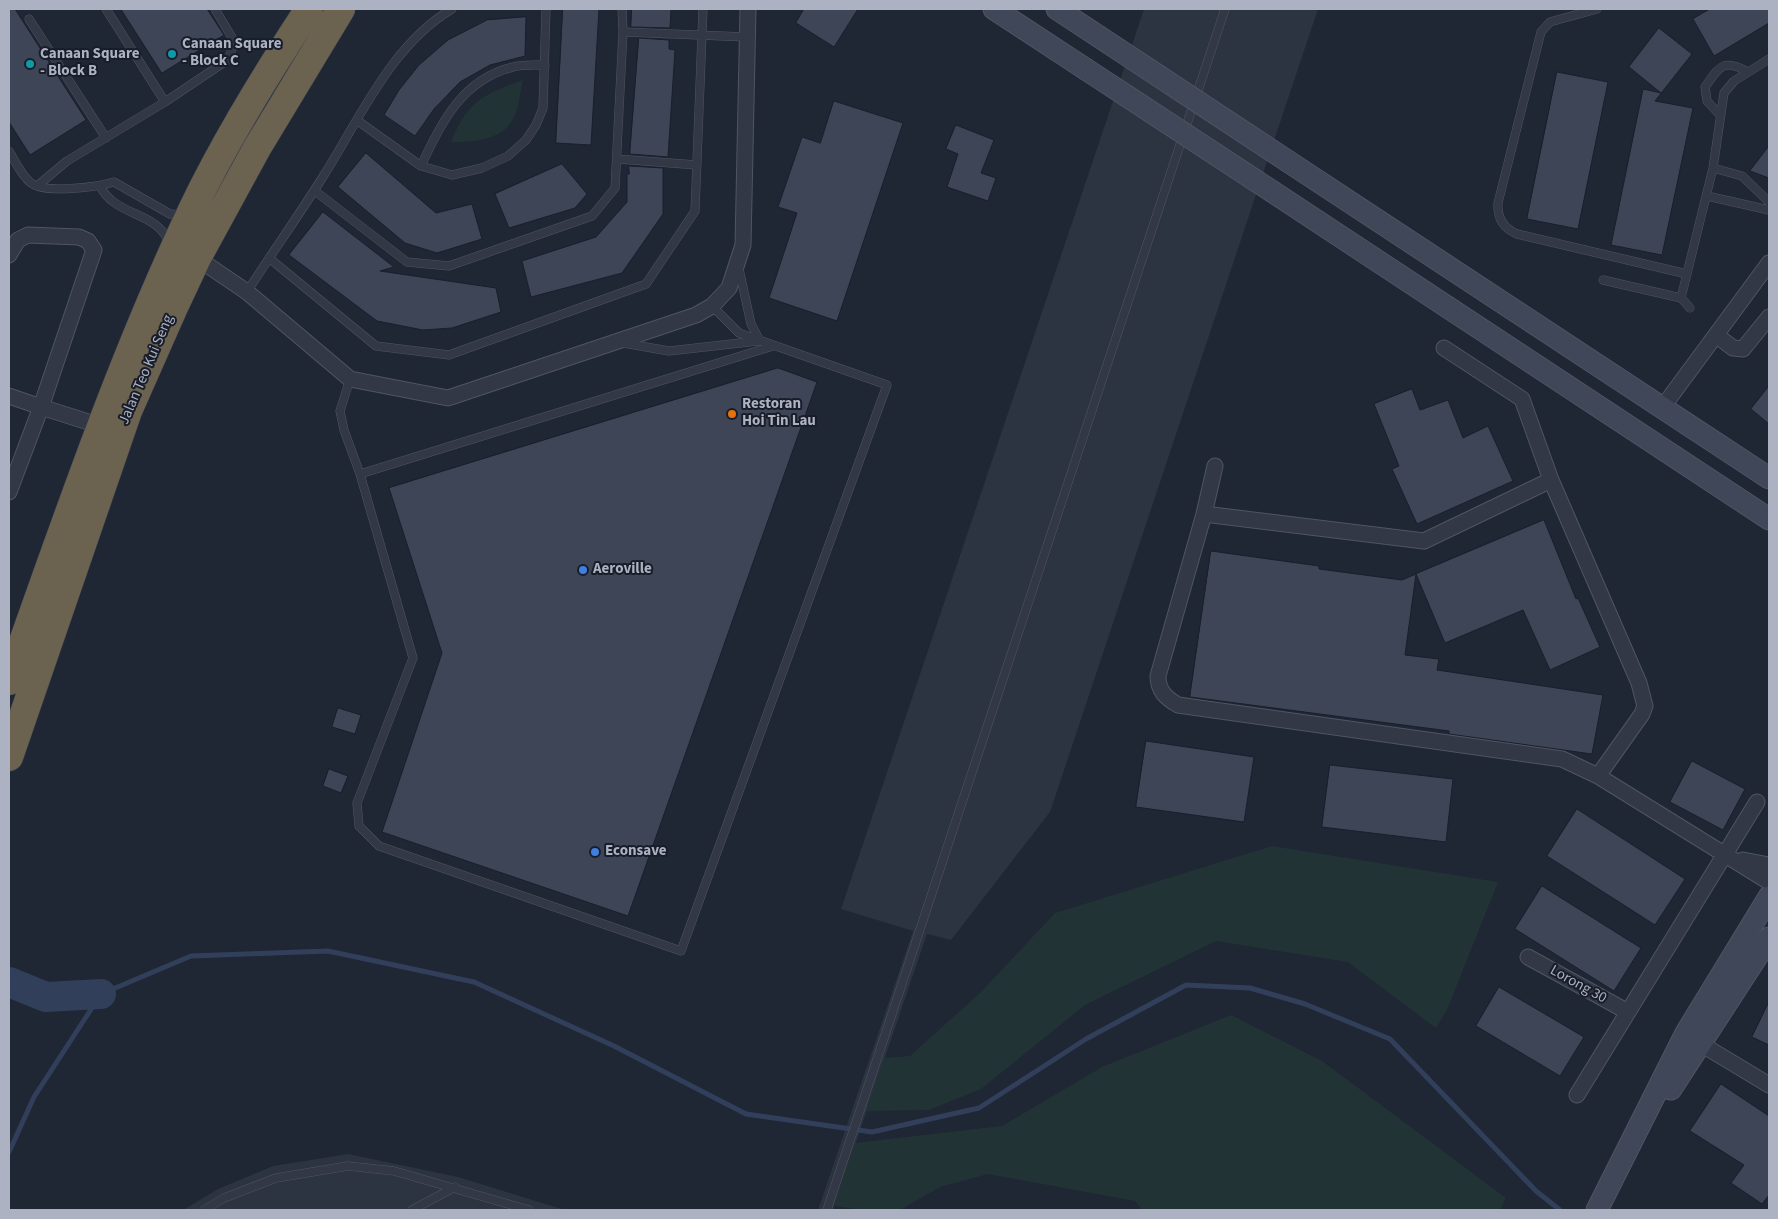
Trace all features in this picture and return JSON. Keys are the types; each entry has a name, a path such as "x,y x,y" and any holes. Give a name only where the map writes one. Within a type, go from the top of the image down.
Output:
{"highway":[{"name":"Jalan Teo Kui Seng","path":"9,681 101,426 170,259 232,133 309,9"},
{"name":"Jalan Teo Kui Seng","path":"9,757 128,411 197,258 257,148 341,9"}],"main road":[{"path":"994,9 1769,519"},
{"path":"1057,9 1769,478"},
{"path":"1597,1210 1686,1033 1769,897"},
{"path":"1618,1171 1769,938"}],"street":[{"path":"197,258 247,292 350,379 448,398 696,316 712,306 729,288 738,266 743,245 748,9"},
{"path":"9,255 18,240 28,235 79,237 88,241 94,250 41,407 9,492"},
{"path":"1662,408 1769,263"},
{"path":"1716,335 1734,348 1743,349 1769,317"},
{"path":"1444,348 1522,399 1551,480 1644,696 1645,706 1642,714 1598,776"},
{"path":"9,396 101,426"},
{"path":"1215,466 1204,514 1158,676 1158,685 1170,700 1178,705 1562,759 1598,776 1769,882"},
{"path":"1204,514 1424,540 1551,480"},
{"path":"1578,1095 1757,802"},
{"path":"1724,855 1758,865 1769,865"},
{"name":"Lorong 30","path":"1528,957 1628,1012"},
{"path":"1701,1044 1769,1085"}],"lane":[{"path":"106,9 165,102"},
{"path":"34,185 67,161 165,102 229,59 234,41 216,9"},
{"path":"247,292 315,191 386,74 406,46 424,27 452,9"},
{"path":"358,121 422,166 452,174 482,168 508,156 520,146 536,125 543,108 546,9"},
{"path":"315,191 407,262 449,266 592,216 615,188 623,32 622,9"},
{"path":"270,258 376,346 449,355 646,284 695,211 703,9"},
{"path":"827,1209 1225,9"},
{"path":"1597,9 1557,20 1541,32 1498,203 1499,219 1510,231 1517,234 1687,274"},
{"path":"29,19 106,138"},
{"path":"623,32 747,37"},
{"path":"1680,298 1707,196 1720,115 1727,88 1769,59"},
{"path":"1720,115 1707,101 1705,87 1716,71 1726,64 1730,63 1748,72"},
{"path":"422,166 438,131 465,92 484,78 514,66 544,65"},
{"path":"9,151 34,185"},
{"path":"617,159 697,165"},
{"path":"1713,168 1742,176 1769,202"},
{"path":"34,185 100,186 114,182 170,214 183,216 194,207"},
{"path":"100,186 106,198 152,222 165,233 170,259"},
{"path":"1707,196 1769,210"},
{"path":"738,266 751,324 760,341"},
{"path":"1603,280 1680,298 1690,308"},
{"path":"350,379 340,411 344,430 360,474 413,658 357,803 359,826 379,846 681,951 887,385 739,333 712,306"},
{"path":"617,342 669,351 760,341"},
{"path":"360,474 773,346"},
{"path":"204,1210 224,1198 276,1178 348,1166 394,1172 455,1187 529,1210"},
{"path":"412,1210 455,1187"}],"shaded area":[{"path":"1144,9 1318,9 1050,812 951,940 927,934 833,1210 818,1210 913,931 841,909"},
{"path":"523,80 516,112 506,128 492,137 467,142 451,142 463,117 478,101 497,90"},
{"path":"1272,846 1498,882 1447,1010 1436,1028 1348,962 1216,941 1085,1005 981,1089 929,1110 866,1111 884,1058 910,1056 980,993 1055,913"},
{"path":"1231,1015 1322,1061 1506,1198 1500,1210 1142,1210 1135,1201 988,1174 940,1187 900,1210 865,1210 833,1206 855,1143 1002,1126 1102,1067"},
{"path":"348,1154 458,1177 565,1210 183,1210 218,1189 273,1166"}],"building":[{"name":"Canaan Square - Block B","path":"9,9 15,9 86,120 30,155 9,122"},
{"name":"Canaan Square - Block C","path":"121,9 207,9 224,35 162,73"},
{"path":"563,9 599,9 591,145 556,143"},
{"path":"632,9 671,9 670,28 631,27"},
{"path":"804,9 858,9 834,47 796,23"},
{"path":"1710,9 1769,9 1769,23 1714,56 1693,19"},
{"path":"526,17 525,56 490,65 460,82 434,109 415,136 384,115 399,90 419,65 448,40 487,20"},
{"path":"1659,28 1692,54 1655,101 1693,108 1662,255 1611,245 1643,89 1661,93 1629,67"},
{"path":"639,38 669,40 669,49 675,50 668,157 630,154"},
{"path":"1557,72 1608,82 1578,229 1527,219"},
{"path":"834,101 903,123 837,321 769,298 797,213 778,207 802,137 820,143"},
{"path":"956,125 994,140 981,173 996,178 988,201 947,187 958,154 946,149"},
{"path":"1769,146 1769,178 1750,171"},
{"path":"366,153 436,213 472,204 482,239 437,253 405,243 338,187"},
{"path":"562,164 587,194 575,208 509,228 495,194"},
{"path":"629,166 663,168 663,214 622,273 531,297 522,261 596,237 627,202 627,174 629,174"},
{"path":"323,212 394,267 380,271 496,288 501,312 452,328 423,330 377,321 289,255"},
{"name":"Aeroville","path":"778,368 817,382 628,916 382,832 442,653 389,488"},
{"path":"1769,386 1769,424 1751,409"},
{"path":"1412,389 1420,410 1448,400 1463,438 1488,426 1513,481 1417,524 1392,469 1399,466 1374,404"},
{"path":"1544,520 1576,599 1578,598 1600,647 1550,670 1523,610 1445,643 1416,574"},
{"path":"1211,551 1319,566 1319,569 1402,580 1416,574 1405,655 1439,659 1437,670 1603,695 1592,754 1449,734 1449,731 1190,697"},
{"path":"338,708 361,715 355,734 332,727"},
{"path":"1146,741 1254,757 1244,822 1136,807"},
{"path":"1692,761 1745,789 1723,830 1670,802"},
{"path":"1330,765 1453,779 1446,842 1322,827"},
{"path":"329,769 348,776 341,793 323,786"},
{"path":"1577,809 1685,879 1655,925 1547,856"},
{"path":"1542,886 1641,948 1614,991 1515,929"},
{"path":"1499,987 1584,1037 1560,1076 1476,1026"},
{"path":"1769,1002 1769,1045 1752,1037"},
{"path":"1721,1084 1769,1116 1769,1195 1762,1204 1731,1183 1744,1165 1690,1131"}],"waterway":[{"path":"9,1152 34,1097 101,994 191,956 328,951 474,982 614,1046 746,1114 872,1132 979,1108 1086,1039 1186,985 1250,988 1305,1004 1390,1039 1536,1191 1560,1210"},
{"path":"9,982 46,997 101,994"}],"place":[{"name":"Canaan Square - Block C","path":"172,54"},
{"name":"Canaan Square - Block B","path":"30,64"},
{"name":"Restoran Hoi Tin Lau","path":"732,414"},
{"name":"Aeroville","path":"583,570"},
{"name":"Econsave","path":"595,852"}]}
